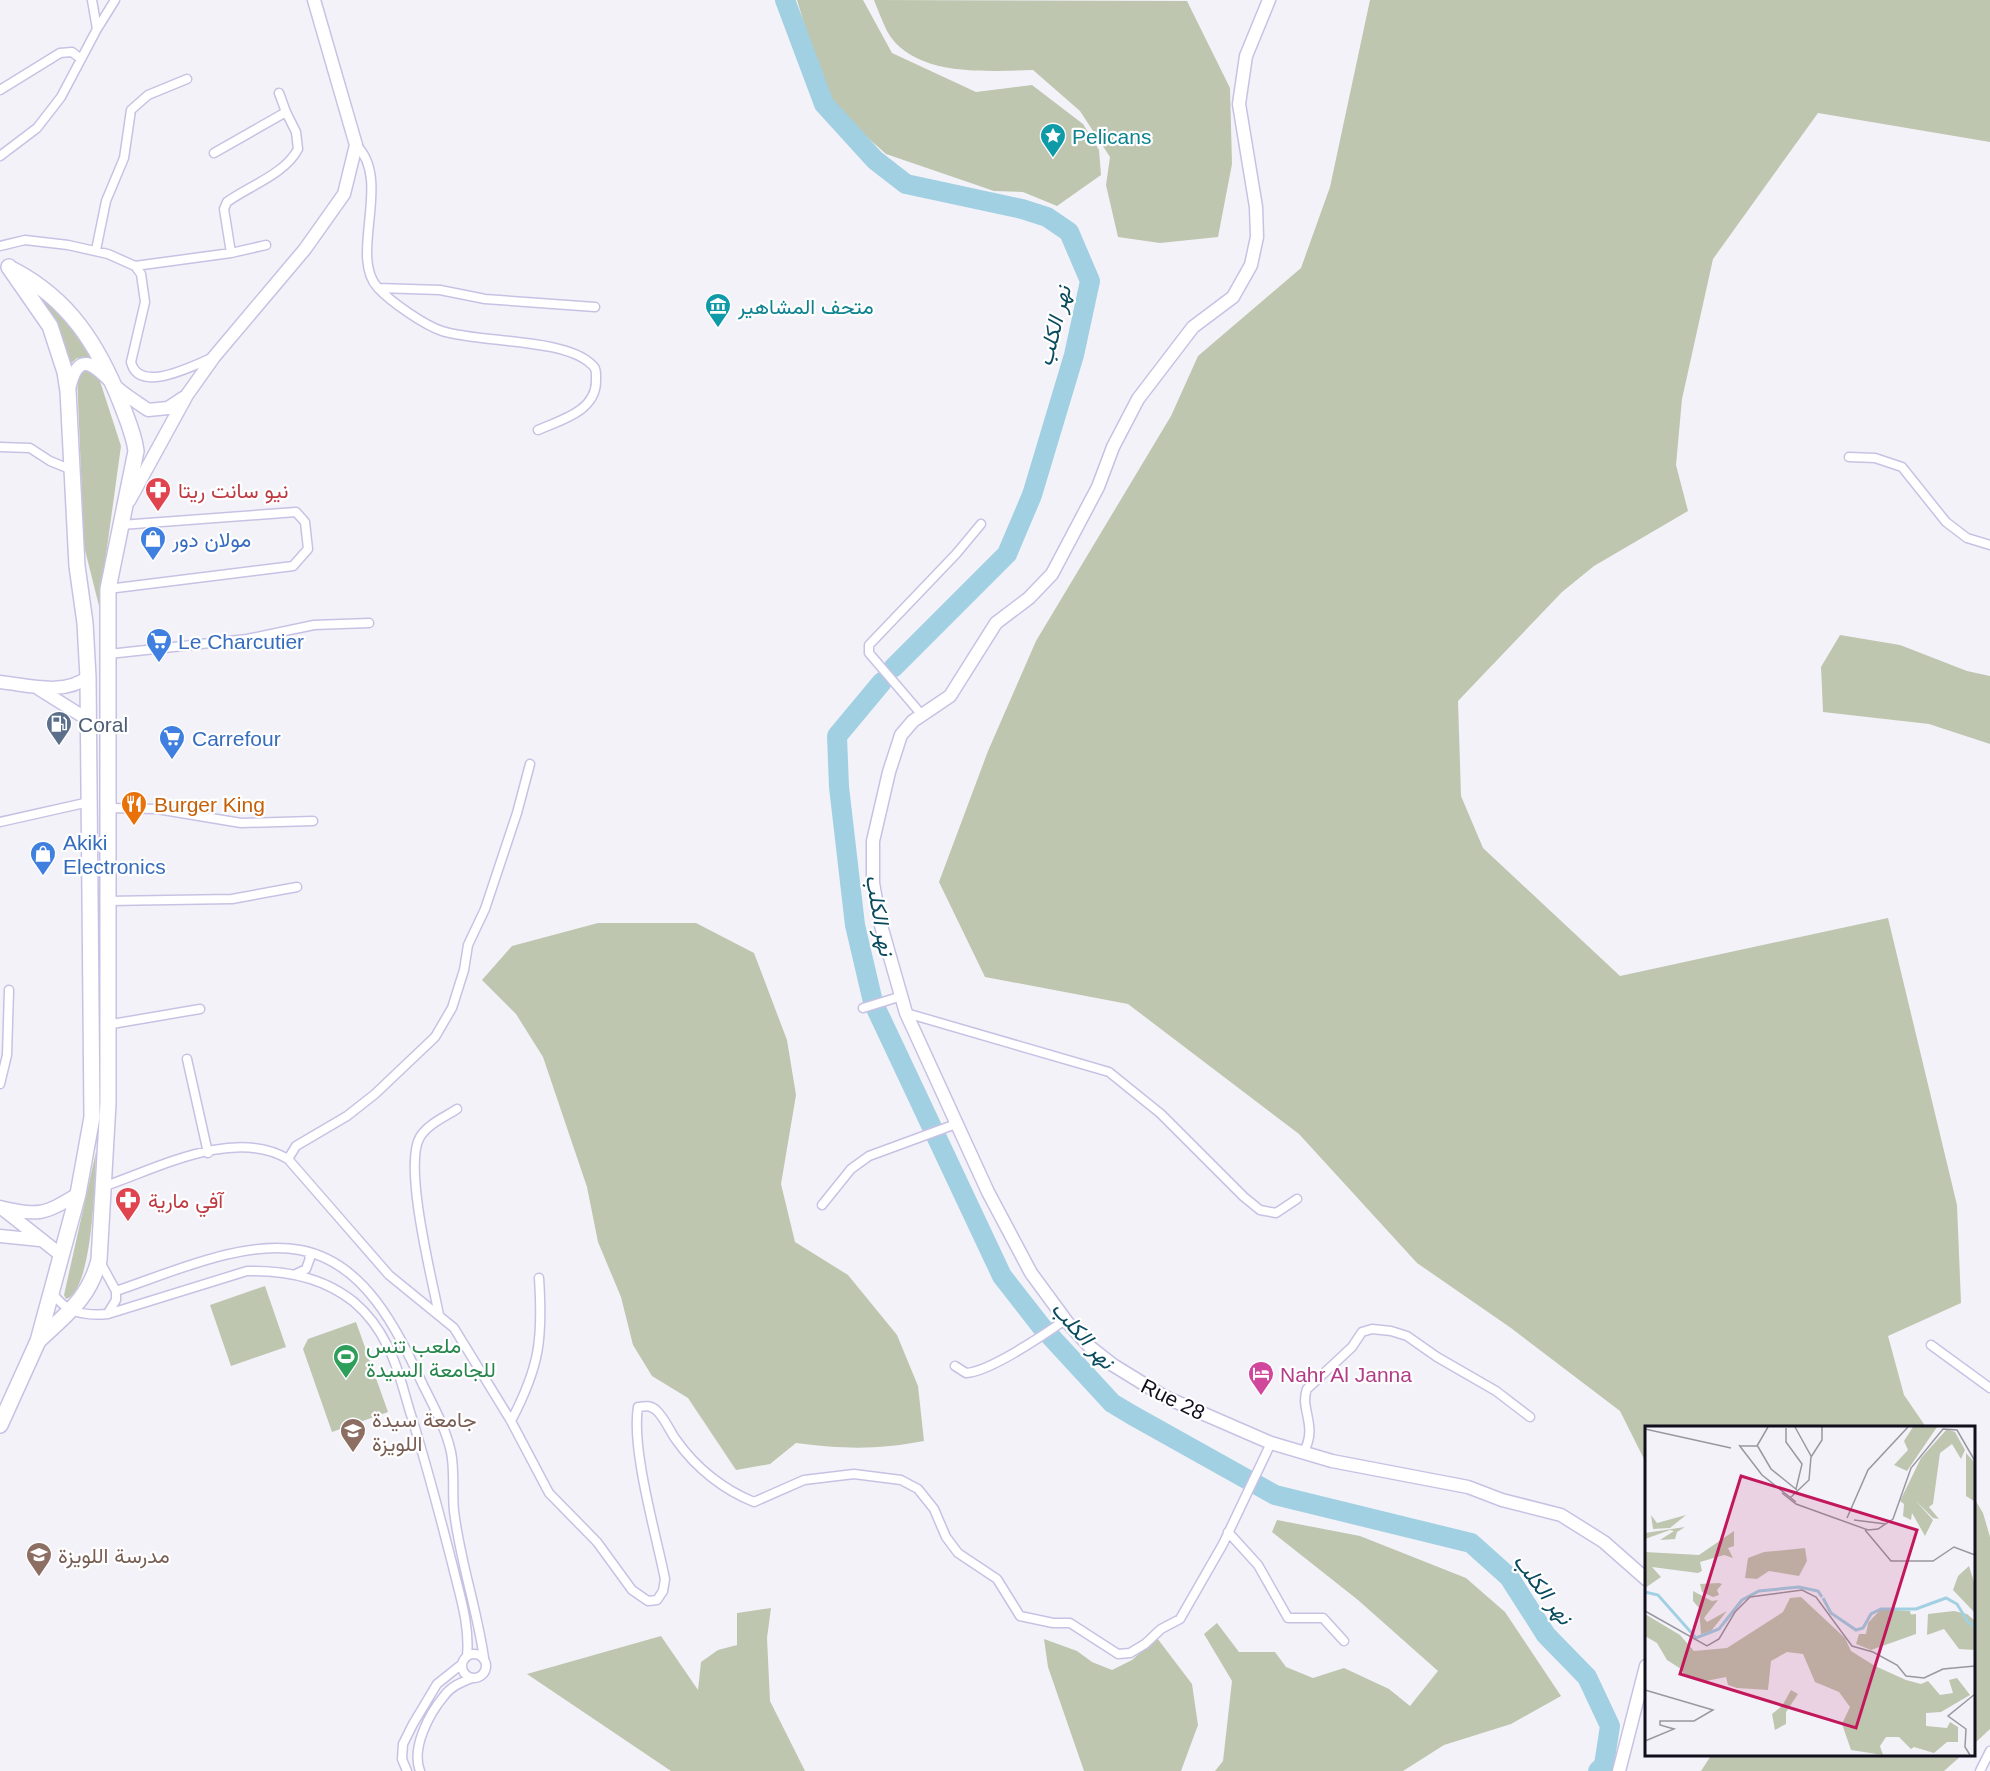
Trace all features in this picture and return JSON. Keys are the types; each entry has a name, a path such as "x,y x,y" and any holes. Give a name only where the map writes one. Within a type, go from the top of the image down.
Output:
{"highway":[{"path":"4,265 41,285 65,309 98,352 114,384 134,436 136,451 108,589 106,901 108,1103 99,1260 94,1281 70,1311 38,1341"},
{"path":"2,1422 38,1341 78,1194 92,1117 88,677 85,623 77,566 68,391 61,352 50,326 4,265"}],"street":[{"path":"92,0 97,29"},
{"path":"0,156 44,121 61,97 115,0"},
{"path":"314,0 356,145 369,159 371,192 369,269 378,288 412,315 441,331 568,351 592,364 596,371 596,386 580,412 538,430"},
{"name":"Rue 28","path":"1269,0 1253,34 1241,80 1239,104 1256,207 1257,237 1251,265 1233,297 1193,327 1137,399 1113,447 1084,516 1044,585 996,623 950,696 906,728 896,748 873,841 873,883 880,922 899,997 956,1124 1013,1241 1061,1322 1090,1347 1140,1383 1165,1397 1271,1443 1303,1453 1412,1478 1458,1485 1502,1500 1546,1509 1583,1527 1645,1577"},
{"path":"0,90 60,53 72,52 81,59"},
{"path":"96,250 106,201 124,158 131,110 148,95 187,79"},
{"path":"231,253 224,209 227,202 276,172 297,149 296,132 279,93"},
{"path":"214,153 286,112"},
{"path":"108,589 293,566 308,549 305,522 296,512 122,519 187,395 214,357 305,249 339,202 350,175 356,145"},
{"path":"0,246 34,240 96,250 135,266 231,253 266,244"},
{"path":"135,266 143,280 145,302 144,318 132,356 134,372 147,378 156,378 214,357"},
{"path":"378,288 440,290 485,299 595,308"},
{"path":"68,391 72,374 86,364 100,369 114,384 148,410 168,408 187,395"},
{"path":"0,447 30,448 50,461 72,470"},
{"path":"1849,457 1875,458 1902,467 1946,522 1967,538 1990,545"},
{"path":"922,715 869,653 869,645 956,554 981,524"},
{"path":"109,654 247,639 314,625 369,623"},
{"path":"0,682 36,687 67,687 88,677"},
{"path":"36,687 87,719"},
{"path":"288,1160 296,1146 347,1116 435,1037 452,1008 464,970 468,945 485,909 517,813 530,764"},
{"path":"0,822 89,802"},
{"path":"107,808 157,809 241,823 313,821"},
{"path":"106,901 232,899 297,887"},
{"path":"0,1084 7,1056 9,990"},
{"path":"863,1008 899,997"},
{"path":"106,1025 200,1009"},
{"path":"906,1013 1109,1072 1161,1114 1244,1197 1260,1210 1276,1213 1297,1199"},
{"path":"187,1059 208,1153"},
{"path":"439,1315 419,1205 415,1155 420,1137 424,1132 457,1109"},
{"path":"822,1205 851,1169 869,1155 956,1124"},
{"path":"105,1186 229,1148 274,1151 288,1160 389,1275 454,1328 475,1359 556,1502 597,1542 632,1590 648,1601 661,1597 665,1579 638,1448 636,1420 638,1407 647,1405 657,1410 677,1442 714,1479 754,1502 804,1479 854,1474 901,1480 918,1490 934,1509 946,1536 958,1553 997,1579 1020,1616 1044,1622 1070,1623 1118,1653 1130,1653 1161,1629 1180,1619 1228,1532 1271,1443"},
{"path":"0,1207 38,1214 47,1212 78,1194"},
{"path":"0,1207 62,1255"},
{"path":"0,1236 27,1237 44,1241"},
{"path":"116,1291 184,1268 255,1249 278,1248 308,1252 328,1258 348,1271 375,1300 396,1329 443,1426 451,1453 454,1512 485,1672 480,1676 458,1683 444,1696 424,1732 417,1752 420,1771"},
{"path":"296,1274 306,1269 310,1258 308,1252"},
{"path":"99,1260 116,1291 116,1300 108,1314"},
{"path":"52,1291 70,1311 88,1316 108,1314 247,1270 296,1274 333,1288 354,1302 373,1323 387,1346 434,1489 463,1610 468,1641 464,1673 472,1678"},
{"path":"511,1421 526,1392 541,1338 539,1278"},
{"path":"955,1366 970,1373 1024,1347 1061,1322"},
{"path":"1303,1453 1310,1437 1305,1397 1307,1389 1352,1347 1362,1332 1368,1330 1391,1331 1407,1336 1437,1357 1496,1391 1530,1417"},
{"path":"1930,1345 1990,1388"},
{"path":"0,1402 2,1422"},
{"path":"1228,1532 1258,1566 1288,1618 1323,1618 1344,1641"},
{"path":"407,1771 402,1759 403,1744 437,1684 464,1660 476,1653 484,1658"},
{"path":"1619,1771 1645,1674"},
{"path":"1980,1771 1990,1751"}],"green space":[{"path":"797,0 863,0 892,53 976,92 1032,85 1083,124 1099,150 1101,175 1057,206 1023,192 994,191 886,154 828,102"},
{"path":"874,0 1187,1 1230,88 1232,164 1218,237 1160,243 1118,237 1106,185 1110,157 1080,111 1033,70 995,71 953,68 914,57 899,46 887,31"},
{"path":"1370,0 1990,0 1990,142 1818,113 1713,259 1682,399 1676,465 1688,511 1594,566 1562,592 1458,701 1461,796 1483,848 1620,976 1888,918 1957,1205 1961,1303 1888,1336 1904,1395 1925,1426 1645,1426 1645,1461 1620,1411 1511,1328 1417,1263 1299,1134 1128,1004 985,977 939,882 988,751 1036,641 1171,416 1198,356 1301,268 1330,187"},
{"path":"24,279 60,312 94,359 77,358 69,365 55,322"},
{"path":"88,370 98,375 121,446 99,606 84,546 77,376 82,371"},
{"path":"1840,635 1900,645 1967,671 1990,676 1990,744 1929,724 1823,712 1821,667"},
{"path":"598,923 696,923 754,953 787,1040 796,1095 781,1184 795,1242 848,1275 897,1335 918,1386 924,1441 860,1448 796,1443 770,1464 736,1470 688,1398 652,1376 633,1345 621,1297 598,1242 587,1187 543,1057 516,1014 482,980 512,946"},
{"path":"96,1152 91,1232 87,1256 75,1291 66,1299 64,1295"},
{"path":"265,1286 286,1347 231,1366 210,1305"},
{"name":"ملعب تنس للجامعة السيدة","path":"356,1322 388,1412 332,1432 303,1349 308,1339"},
{"path":"1975,1500 1983,1513 1990,1537 1990,1729 1975,1743"},
{"path":"1277,1520 1360,1536 1466,1578 1505,1612 1561,1696 1511,1724 1444,1745 1403,1771 1215,1771 1223,1761 1232,1681 1204,1634 1217,1623 1239,1652 1275,1652 1286,1667 1313,1678 1344,1668 1389,1689 1410,1706 1438,1671 1358,1600 1272,1532"},
{"path":"771,1608 767,1638 770,1701 805,1771 671,1771 527,1674 661,1636 698,1690 701,1662 718,1650 737,1645 737,1613"},
{"path":"1157,1638 1192,1684 1198,1725 1181,1771 1084,1771 1048,1667 1044,1639 1077,1651 1092,1662 1112,1670 1132,1660"},
{"path":"1711,1756 1961,1756 1944,1771 1701,1771"}],"waterway":[{"name":"نهر الكلب","path":"785,0 824,104 875,160 906,184 1022,209 1047,217 1069,232 1090,281 1074,355 1032,495 1007,554 893,668"},
{"name":"نهر الكلب","path":"882,682 837,736 839,787 855,925 873,1002 1002,1276 1041,1326 1112,1403 1132,1415 1275,1495 1471,1543 1509,1577 1546,1635 1587,1677 1610,1726 1604,1765 1598,1771"}],"place":[{"name":"Pelicans","path":"1053,159"},
{"name":"متحف المشاهير","path":"718,329"},
{"name":"نيو سانت ريتا","path":"158,513"},
{"name":"مولان دور","path":"153,562"},
{"name":"Le Charcutier","path":"159,664"},
{"name":"Coral","path":"59,747"},
{"name":"Carrefour","path":"172,761"},
{"name":"Burger King","path":"134,827"},
{"name":"Akiki Electronics","path":"43,877"},
{"name":"آفي مارية","path":"128,1223"},
{"name":"ملعب تنس للجامعة السيدة","path":"346,1380"},
{"name":"Nahr Al Janna","path":"1261,1397"},
{"name":"جامعة سيدة اللويزة","path":"353,1454"},
{"name":"مدرسة اللويزة","path":"39,1578"}]}
